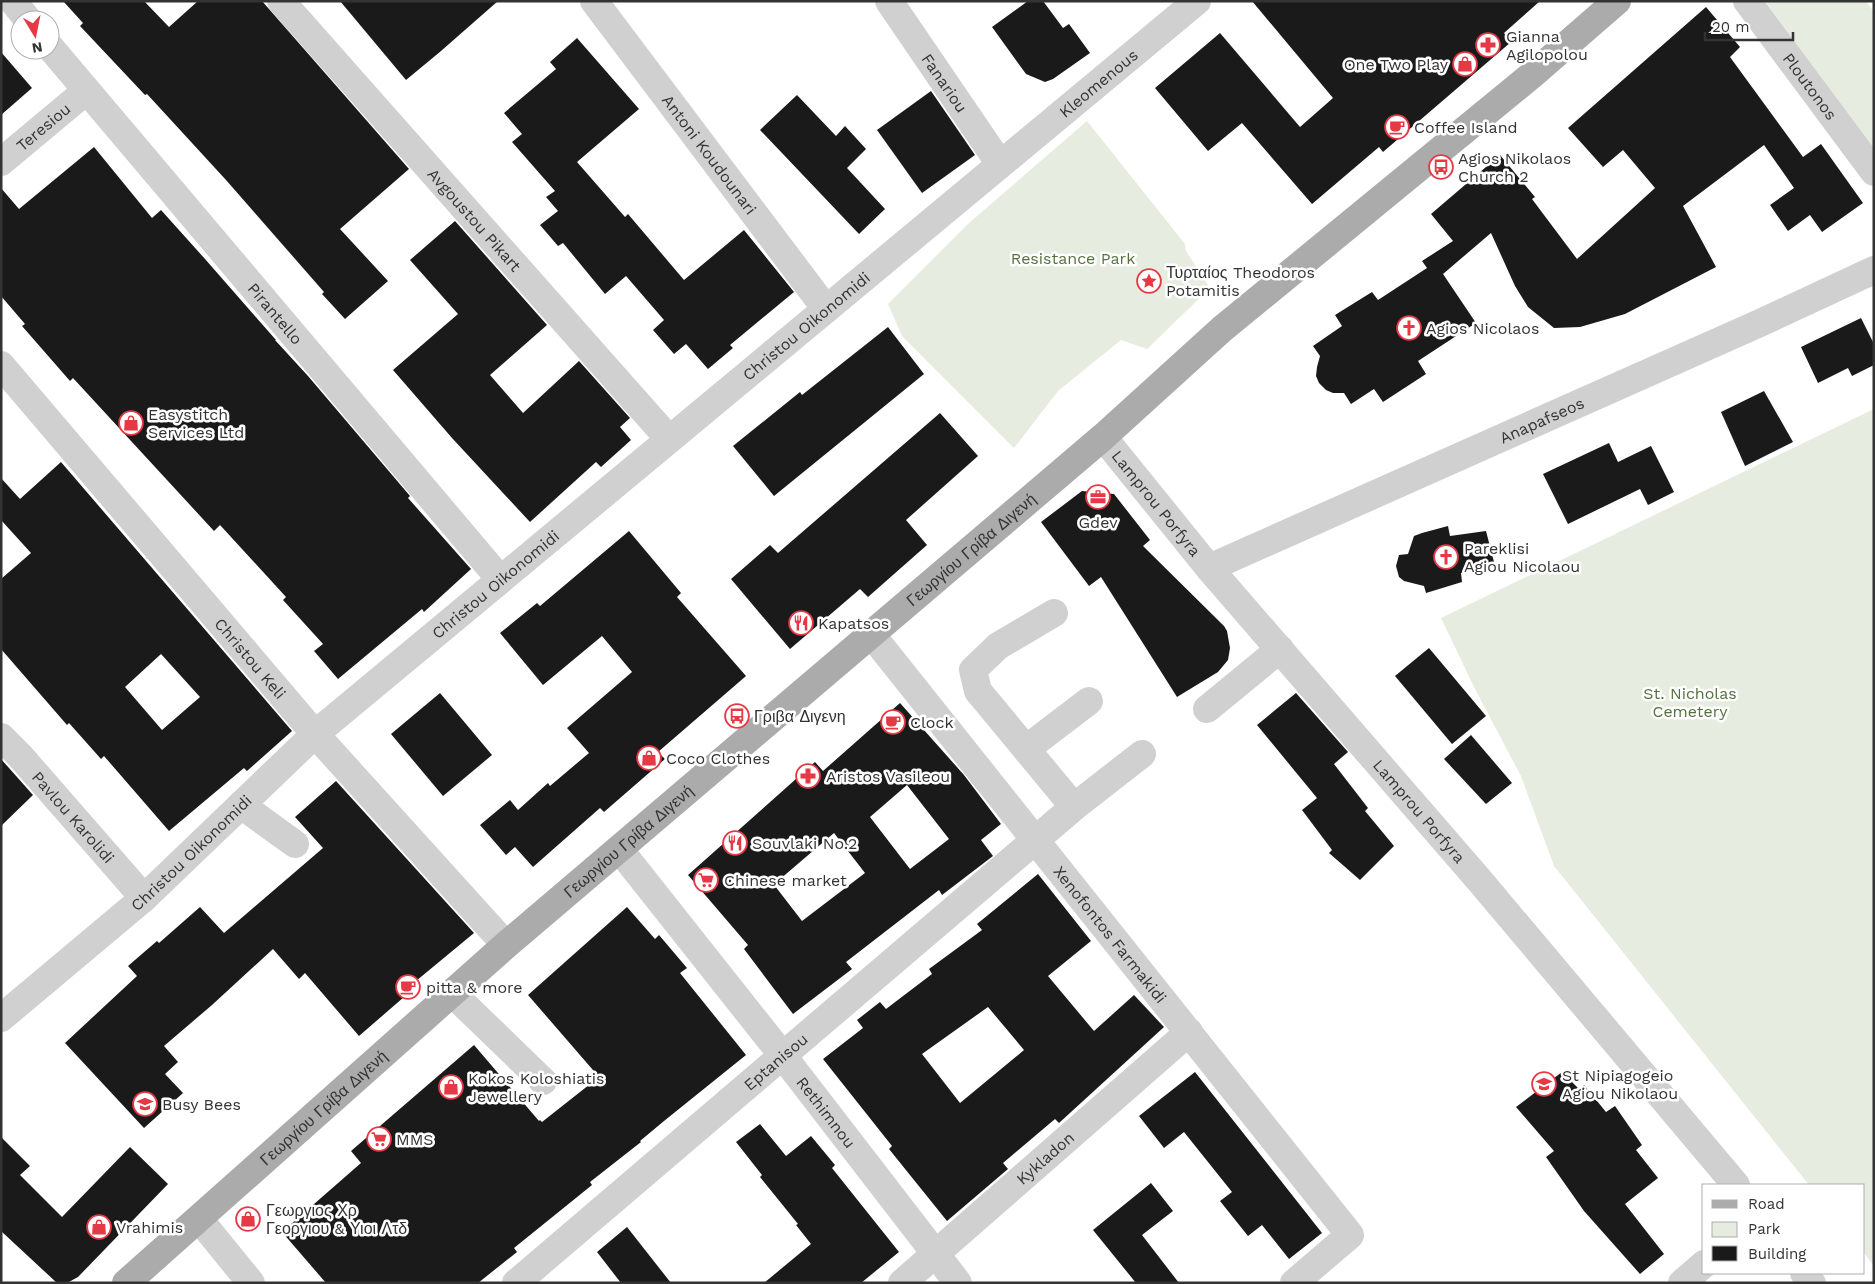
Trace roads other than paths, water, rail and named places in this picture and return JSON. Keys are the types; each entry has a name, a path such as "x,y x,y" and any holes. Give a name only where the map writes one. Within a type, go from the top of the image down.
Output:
{"main road":[{"name":"Γεωργίου Γρίβα Διγενή","path":"126,1283 506,945 1103,437 1222,329 1527,80 1617,1"}],"street":[{"name":"Avgoustou Pikart","path":"281,1 669,439"},
{"name":"Antoni Koudounari","path":"594,1 826,309"},
{"name":"Fanariou","path":"889,1 1000,164"},
{"name":"Kleomenous","path":"1000,164 1197,1"},
{"name":"Ploutonos","path":"1747,1 1874,172"},
{"name":"Pirantello","path":"60,59 500,579"},
{"name":"Teresiou","path":"1,162 86,91"},
{"name":"Christou Oikonomidi","path":"1,1018 144,898 315,734 1000,164"},
{"name":"Anapafseos","path":"1209,568 1874,270"},
{"name":"Christou Keli","path":"1,366 315,734 506,945"},
{"name":"Lamprou Porfyra","path":"1103,437 1209,568 1486,889 1735,1184"},
{"path":"1054,613 998,646 973,670 978,691 1074,807"},
{"name":"Xenofontos Farmakidi","path":"871,634 1350,1235 1294,1283"},
{"path":"1207,709 1280,649"},
{"path":"1026,749 1089,701"},
{"name":"Pavlou Karolidi","path":"1,737 21,757 144,898"},
{"name":"Eptanisou","path":"516,1283 1074,807 1142,754"},
{"path":"241,805 295,844"},
{"name":"Rethimnou","path":"619,849 783,1056 958,1283"},
{"path":"452,993 543,1081"},
{"name":"Kykladon","path":"902,1283 1189,1032"},
{"path":"199,1219 252,1283"},
{"path":"1682,1283 1702,1266"}],"place":[{"name":"Gianna Agilopolou","path":"1488,45"},
{"name":"One Two Play","path":"1465,64"},
{"name":"Coffee Island","path":"1397,127"},
{"name":"Agios Nikolaos Church 2","path":"1441,167"},
{"name":"Τυρταίος Theodoros Potamitis","path":"1149,281"},
{"name":"Agios Nicolaos","path":"1409,328"},
{"name":"Easystitch Services Ltd","path":"131,423"},
{"name":"Gdev","path":"1098,497"},
{"name":"Pareklisi Agiou Nicolaou","path":"1446,557"},
{"name":"Kapatsos","path":"801,623"},
{"name":"Γριβα Διγενη","path":"737,716"},
{"name":"Clock","path":"893,722"},
{"name":"Coco Clothes","path":"649,758"},
{"name":"Aristos Vasileou","path":"808,776"},
{"name":"Souvlaki No.2","path":"735,843"},
{"name":"Chinese market","path":"706,880"},
{"name":"pitta & more","path":"408,987"},
{"name":"St Nipiagogeio Agiou Nikolaou","path":"1544,1084"},
{"name":"Kokos Koloshiatis Jewellery","path":"451,1087"},
{"name":"Busy Bees","path":"145,1104"},
{"name":"MMS","path":"379,1139"},
{"name":"Γεωργιος Χρ Γεοργιου & Υιοι Λτδ","path":"248,1219"},
{"name":"Vrahimis","path":"99,1227"}],"park label":[{"name":"Resistance Park","path":"1073,258"},
{"name":"St. Nicholas Cemetery","path":"1690,702"}]}
